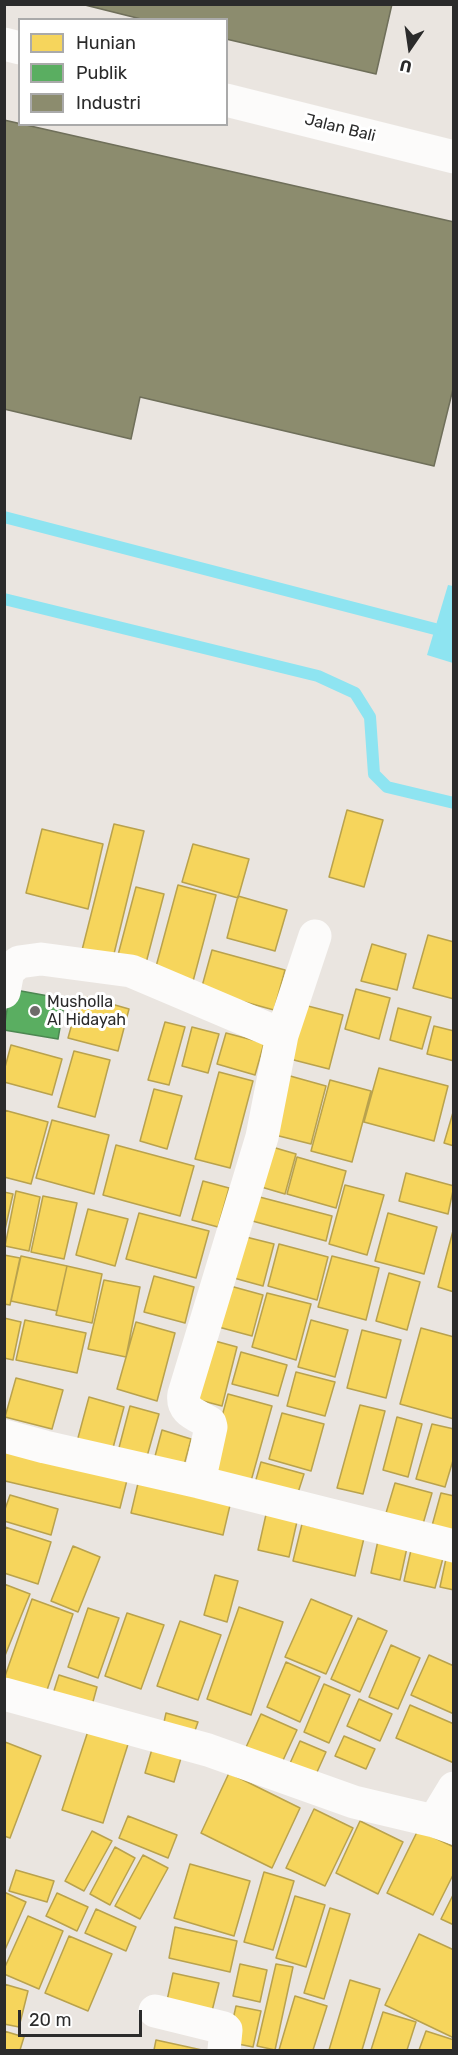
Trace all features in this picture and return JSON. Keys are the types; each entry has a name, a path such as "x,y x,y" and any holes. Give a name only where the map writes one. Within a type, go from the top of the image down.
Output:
{"street":[{"name":"Jalan Bali","path":"228,101 453,157"},
{"path":"199,1482 211,1427 210,1423 185,1408 184,1394 262,1137 282,1035 315,936"},
{"path":"4,992 8,971 19,962 40,959 131,971 282,1035"},
{"path":"4,1436 453,1546"},
{"path":"4,1694 208,1750 354,1802 444,1825 453,1788"},
{"path":"154,2011 224,2028 226,2031 224,2050"}],"water":[{"path":"448,585 453,586 453,663 427,655"}],"building: Hunian":[{"path":"347,810 383,820 364,887 329,877"},
{"path":"114,824 144,831 111,966 80,958"},
{"path":"42,829 103,844 88,909 26,893"},
{"path":"193,844 249,859 238,898 182,882"},
{"path":"178,885 216,895 192,985 154,974"},
{"path":"136,887 164,894 146,963 118,955"},
{"path":"238,896 287,910 275,951 227,938"},
{"path":"428,935 454,942 454,999 413,988"},
{"path":"372,944 406,954 397,990 361,981"},
{"path":"212,950 285,970 274,1010 201,990"},
{"path":"356,989 390,998 379,1039 345,1029"},
{"path":"80,995 129,1009 118,1051 68,1038"},
{"path":"300,1004 343,1015 329,1069 286,1058"},
{"path":"398,1008 431,1017 422,1049 390,1040"},
{"path":"165,1022 185,1027 169,1085 148,1080"},
{"path":"434,1026 454,1031 454,1061 427,1054"},
{"path":"192,1027 219,1034 208,1073 182,1066"},
{"path":"226,1033 264,1043 255,1075 217,1064"},
{"path":"11,1045 62,1059 52,1095 4,1082 4,1071"},
{"path":"74,1051 110,1060 95,1117 58,1107"},
{"path":"379,1068 448,1086 434,1141 364,1122"},
{"path":"219,1072 253,1081 230,1168 195,1159"},
{"path":"283,1074 326,1086 311,1144 267,1133"},
{"path":"330,1080 371,1091 352,1162 311,1151"},
{"path":"154,1089 182,1096 167,1149 140,1141"},
{"path":"454,1109 454,1146 444,1143"},
{"path":"4,1110 48,1122 31,1184 4,1177"},
{"path":"52,1120 109,1135 94,1194 36,1178"},
{"path":"262,1144 296,1154 285,1194 251,1184"},
{"path":"116,1145 194,1166 180,1216 103,1195"},
{"path":"297,1157 346,1171 336,1208 287,1194"},
{"path":"406,1173 454,1186 448,1214 399,1201"},
{"path":"203,1181 229,1188 218,1227 192,1220"},
{"path":"345,1185 384,1195 367,1255 329,1244"},
{"path":"16,1191 40,1197 29,1251 5,1246"},
{"path":"4,1192 13,1194 4,1234"},
{"path":"252,1195 332,1216 326,1241 245,1219"},
{"path":"43,1196 77,1203 64,1259 31,1252"},
{"path":"88,1209 128,1219 115,1266 76,1255"},
{"path":"139,1213 209,1231 196,1278 126,1259"},
{"path":"388,1213 437,1227 424,1274 375,1261"},
{"path":"454,1227 454,1292 438,1287"},
{"path":"234,1234 274,1244 263,1286 223,1275"},
{"path":"279,1244 328,1257 317,1300 268,1286"},
{"path":"4,1255 20,1258 10,1305 4,1304"},
{"path":"21,1256 67,1266 57,1311 11,1301"},
{"path":"332,1256 379,1268 366,1320 318,1307"},
{"path":"67,1266 102,1274 92,1323 56,1315"},
{"path":"389,1273 420,1282 407,1330 376,1321"},
{"path":"154,1276 194,1287 185,1323 144,1312"},
{"path":"104,1280 140,1287 126,1357 88,1349"},
{"path":"223,1284 263,1295 252,1336 211,1325"},
{"path":"267,1293 311,1304 296,1360 252,1347"},
{"path":"4,1318 21,1322 13,1360 4,1358"},
{"path":"25,1320 86,1333 77,1373 16,1360"},
{"path":"311,1320 348,1330 335,1377 298,1367"},
{"path":"136,1322 175,1333 157,1401 117,1389"},
{"path":"421,1328 454,1337 454,1419 400,1404"},
{"path":"362,1330 401,1340 386,1398 347,1388"},
{"path":"204,1338 237,1347 222,1406 188,1397"},
{"path":"241,1352 287,1365 278,1396 232,1384"},
{"path":"296,1372 335,1382 325,1416 287,1406"},
{"path":"16,1378 63,1390 52,1429 5,1417"},
{"path":"228,1394 272,1406 251,1481 208,1469"},
{"path":"89,1397 124,1407 110,1459 75,1449"},
{"path":"360,1405 385,1411 363,1494 337,1488"},
{"path":"130,1406 159,1414 144,1467 116,1459"},
{"path":"282,1413 324,1424 311,1471 269,1459"},
{"path":"397,1417 422,1424 408,1477 383,1470"},
{"path":"432,1424 454,1429 454,1457 445,1487 416,1479"},
{"path":"162,1430 191,1439 183,1469 154,1460"},
{"path":"4,1443 128,1476 120,1508 5,1481"},
{"path":"261,1462 304,1474 295,1502 253,1490"},
{"path":"139,1479 231,1501 223,1535 131,1513"},
{"path":"395,1483 432,1493 423,1524 386,1513"},
{"path":"441,1493 454,1496 454,1540 430,1533"},
{"path":"10,1495 58,1509 51,1535 4,1521 4,1512"},
{"path":"267,1510 298,1517 289,1557 258,1550"},
{"path":"302,1524 364,1538 355,1576 293,1561"},
{"path":"5,1527 51,1542 38,1584 4,1573"},
{"path":"379,1536 408,1543 400,1580 371,1573"},
{"path":"73,1546 100,1557 78,1612 51,1601"},
{"path":"411,1550 443,1558 435,1588 404,1581"},
{"path":"447,1554 454,1556 454,1590 440,1587"},
{"path":"215,1575 238,1581 227,1622 204,1615"},
{"path":"4,1584 30,1594 4,1658"},
{"path":"32,1599 73,1614 46,1693 4,1679"},
{"path":"311,1599 352,1616 326,1674 285,1657"},
{"path":"239,1607 283,1622 251,1715 207,1699"},
{"path":"88,1608 119,1618 98,1678 68,1667"},
{"path":"127,1613 164,1625 141,1689 105,1676"},
{"path":"358,1618 387,1631 360,1692 331,1679"},
{"path":"180,1621 221,1635 198,1700 157,1686"},
{"path":"391,1645 420,1658 398,1709 369,1697"},
{"path":"429,1655 454,1666 454,1714 411,1695"},
{"path":"286,1662 320,1677 300,1722 267,1707"},
{"path":"59,1675 97,1687 91,1709 52,1697"},
{"path":"324,1684 350,1695 329,1743 304,1732"},
{"path":"359,1699 392,1714 380,1741 347,1726"},
{"path":"410,1705 454,1724 454,1763 396,1738"},
{"path":"166,1713 198,1722 192,1739 162,1731"},
{"path":"261,1714 297,1730 279,1769 243,1754"},
{"path":"90,1725 130,1738 103,1823 62,1810"},
{"path":"344,1736 375,1749 366,1769 335,1756"},
{"path":"300,1741 326,1752 313,1781 287,1770"},
{"path":"5,1742 41,1756 10,1838 4,1836"},
{"path":"152,1749 181,1758 174,1782 145,1773"},
{"path":"229,1773 300,1808 272,1868 201,1833"},
{"path":"314,1809 353,1828 325,1886 286,1868"},
{"path":"128,1816 177,1835 168,1858 119,1838"},
{"path":"360,1821 403,1842 378,1894 336,1873"},
{"path":"418,1830 454,1847 454,1873 433,1915 387,1893"},
{"path":"92,1831 112,1841 84,1891 65,1881"},
{"path":"115,1847 135,1858 110,1905 90,1894"},
{"path":"143,1855 168,1868 140,1919 115,1906"},
{"path":"190,1864 250,1881 234,1936 174,1918"},
{"path":"16,1870 54,1881 47,1902 9,1891"},
{"path":"264,1872 294,1881 273,1950 244,1942"},
{"path":"4,1892 26,1902 4,1952"},
{"path":"57,1893 88,1907 77,1931 46,1916"},
{"path":"454,1893 454,1925 441,1919"},
{"path":"295,1896 325,1905 306,1967 276,1958"},
{"path":"330,1908 350,1914 324,1999 304,1993"},
{"path":"96,1909 136,1927 126,1951 85,1933"},
{"path":"28,1916 63,1931 39,1989 4,1974 4,1969"},
{"path":"175,1927 237,1941 230,1972 169,1958"},
{"path":"419,1934 454,1950 454,2038 385,2005"},
{"path":"69,1936 112,1954 88,2011 45,1993"},
{"path":"240,1964 267,1970 260,2002 233,1996"},
{"path":"276,1964 293,1967 275,2050 257,2046"},
{"path":"173,1973 219,1983 211,2015 166,2005"},
{"path":"350,1980 380,1989 362,2050 329,2050"},
{"path":"4,1984 28,1991 19,2027 4,2024"},
{"path":"295,1996 327,2006 313,2050 279,2050"},
{"path":"236,2006 261,2011 253,2047 228,2042"},
{"path":"383,2012 416,2022 407,2050 371,2050"},
{"path":"4,2031 24,2037 20,2050 4,2050"},
{"path":"426,2031 454,2040 454,2050 419,2050"},
{"path":"156,2040 202,2050 154,2050"}],"building: Publik":[{"name":"Musholla Al Hidayah","path":"10,989 65,999 58,1039 4,1030"}],"building: Industri":[{"path":"81,4 392,4 376,74 228,39 228,18 137,18"},
{"path":"4,120 18,123 18,126 30,126 454,222 454,385 434,466 140,397 131,439 4,409"}],"waterway":[{"path":"4,517 435,629"},
{"path":"4,599 318,676 355,693 370,717 374,774 387,787 454,803"}],"place":[{"name":"Musholla Al Hidayah","path":"35,1011"}]}
